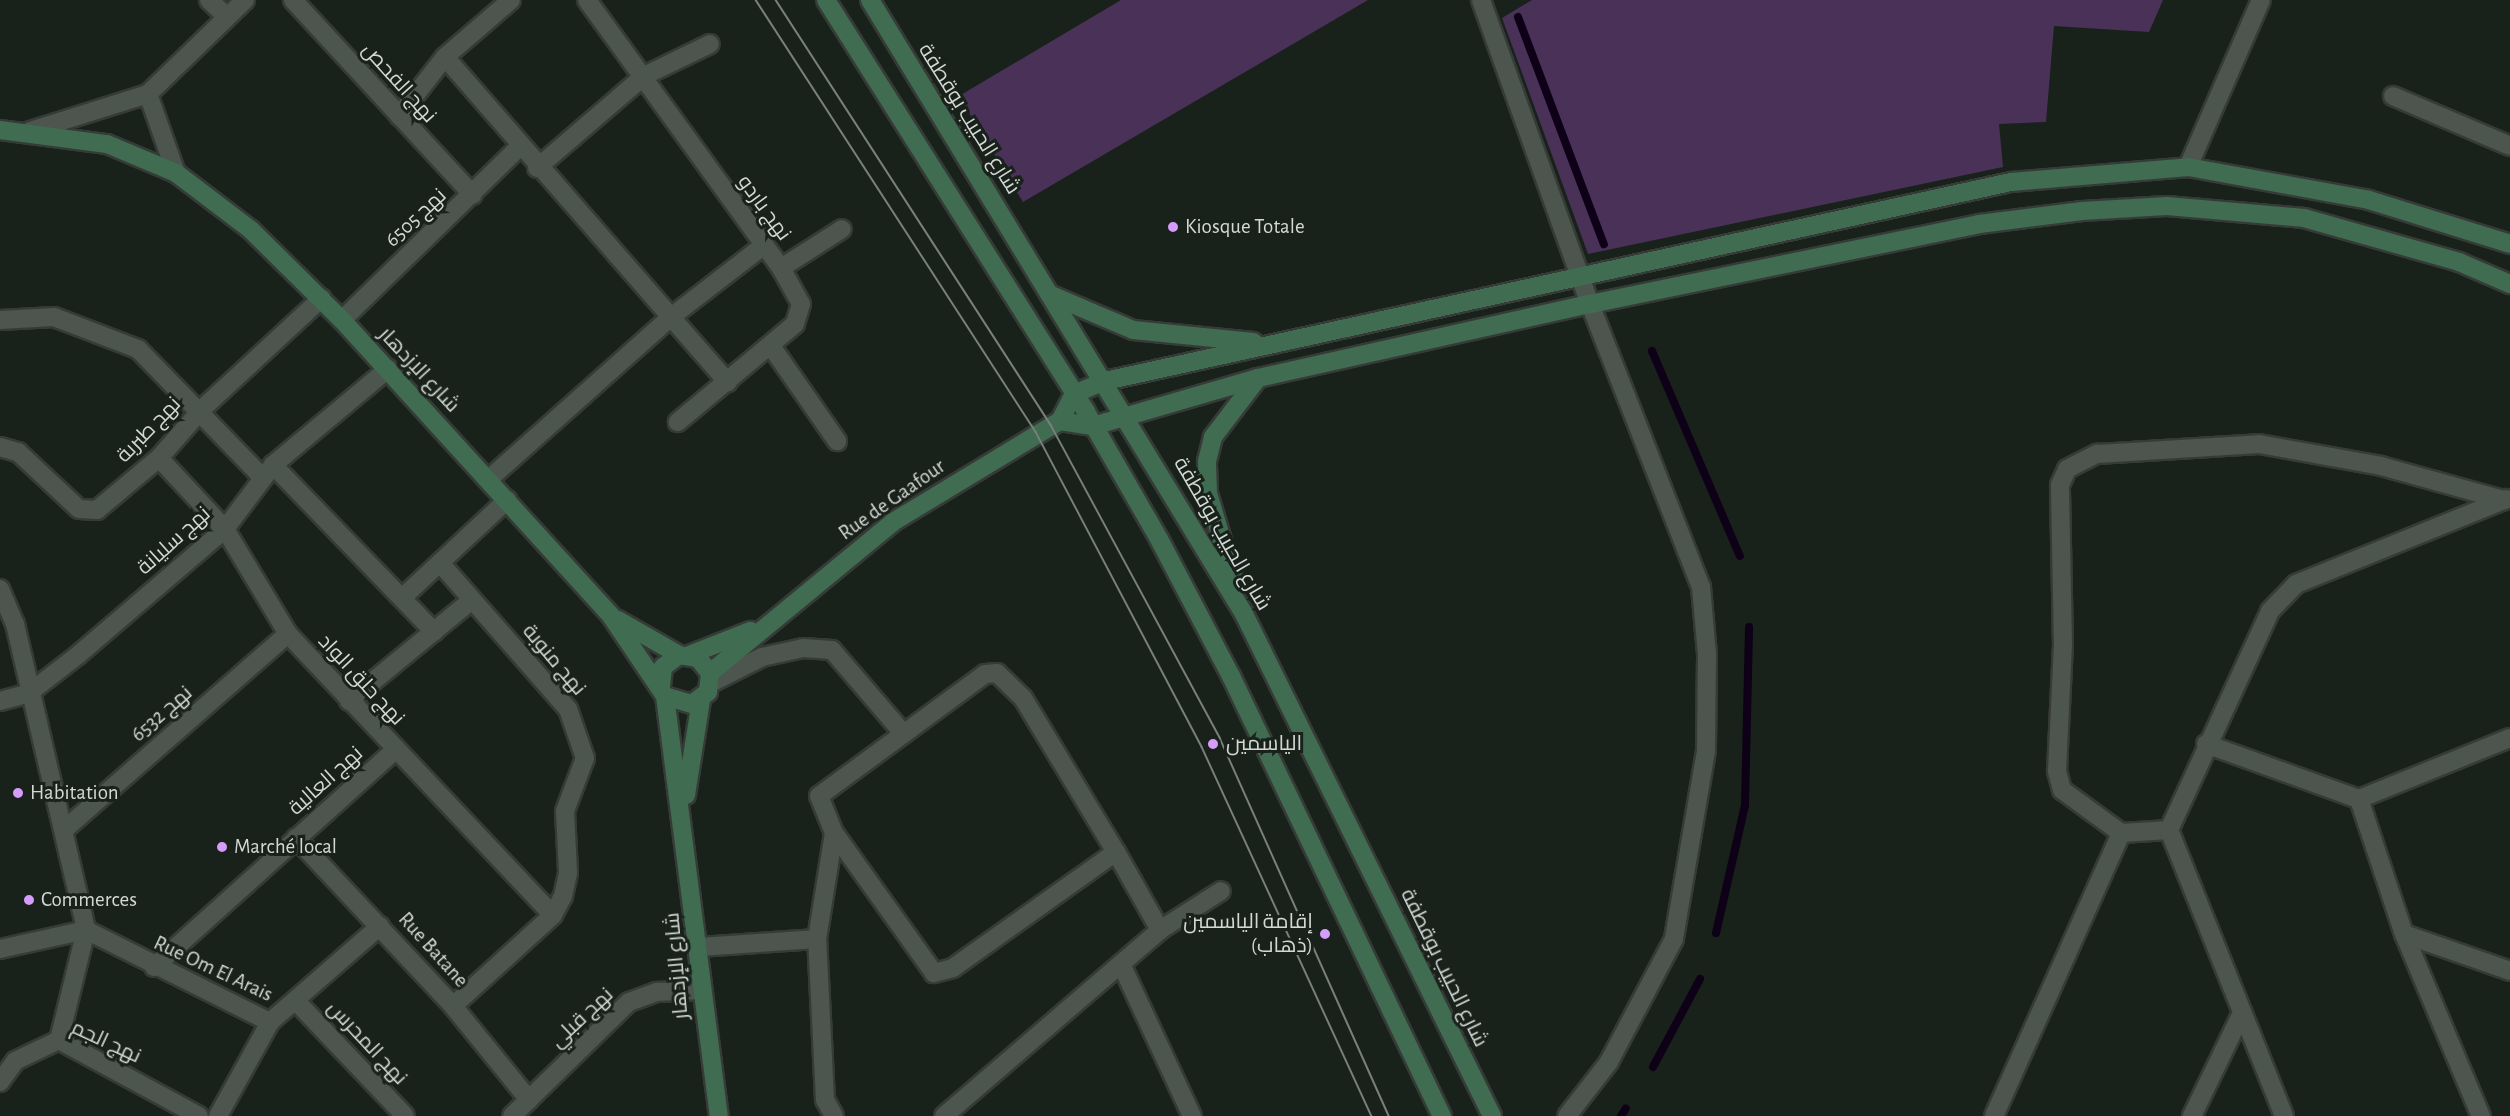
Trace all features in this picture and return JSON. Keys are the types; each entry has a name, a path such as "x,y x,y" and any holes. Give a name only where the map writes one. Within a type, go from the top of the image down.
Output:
{"street":[{"path":"209,0 226,16"},
{"path":"30,131 148,94 244,0"},
{"name":"نهج الفحص","path":"293,0 473,195"},
{"path":"399,116 445,57 511,0"},
{"name":"نهج باردو","path":"587,0 781,268 801,313 771,346 678,422"},
{"path":"826,0 1074,394 1232,676 1442,1116"},
{"name":"شارع الحبيب بوقطفة","path":"870,0 1047,294 1126,414 1244,614 1492,1116"},
{"path":"1481,0 1590,304 1701,587 1706,751 1674,939 1609,1062 1567,1116"},
{"path":"2188,167 2261,0"},
{"path":"537,168 644,76 710,44"},
{"path":"445,57 537,168 728,382"},
{"path":"148,94 176,173"},
{"path":"2393,96 2510,146"},
{"name":"شارع الإزدهار","path":"0,130 30,131 107,144 176,173 251,230 322,298 489,479 611,616"},
{"name":"نهج 6505","path":"342,320 473,195 519,147"},
{"path":"2510,244 2369,200 2188,167 2011,182 1581,274 1105,381 1074,394 1060,421 1093,426 1126,414 1258,378 1590,304 1979,224 2167,206 2304,218 2459,262 2510,284"},
{"path":"781,268 842,229"},
{"path":"489,479 671,318 763,246"},
{"path":"1047,294 1133,330 1176,338 1276,343"},
{"name":"نهج طبربة","path":"0,447 18,452 87,512 159,458 202,409 322,298"},
{"path":"0,320 54,317 97,329 138,349 402,598 434,632"},
{"path":"771,346 837,441"},
{"name":"نهج سليانة","path":"0,701 29,693 225,529 268,471 388,369"},
{"path":"1244,614 1208,493 1207,461 1213,437 1258,378"},
{"name":"Rue de Gaafour","path":"758,628 893,522 1060,421"},
{"path":"2169,830 2121,833 2069,800 2057,771 2063,646 2060,485 2067,469 2097,454 2259,444 2381,466 2507,499"},
{"name":"نهج حلق الواد","path":"159,458 225,529 288,634 553,915"},
{"path":"2284,1116 2241,1015 2169,830 2206,744 2271,611 2296,585 2507,499"},
{"path":"402,598 507,500"},
{"name":"نهج منوبة","path":"441,564 568,709 581,735 585,758 564,817 568,873 553,915 453,1005"},
{"path":"0,589 15,624 29,693 65,829 86,930 59,1040"},
{"path":"349,701 472,600"},
{"path":"611,616 684,655 710,678"},
{"path":"611,616 663,691 682,705 701,700"},
{"path":"684,812 663,691 663,668 684,655 758,628"},
{"path":"684,812 701,700 710,678 758,628"},
{"name":"نهج 6532","path":"65,829 288,634"},
{"path":"710,678 762,657 803,648 832,650 903,733"},
{"path":"1116,852 952,968 934,972 834,833 819,802 822,790 985,674 1005,676 1116,852 1160,930"},
{"path":"2206,744 2359,799 2510,738"},
{"name":"نهج العالية","path":"154,967 395,750"},
{"path":"2359,799 2404,934 2481,1116"},
{"name":"شارع الإزدهار","path":"684,812 699,947 700,990 717,1115"},
{"path":"834,833 817,939 825,1100 834,1116"},
{"path":"1994,1116 2121,833"},
{"name":"Rue Batane","path":"296,838 453,1005 528,1100"},
{"path":"944,1116 1122,966 1160,930 1221,891"},
{"name":"Rue Om El Arais","path":"86,930 154,967 270,1022 380,926"},
{"path":"0,949 86,930"},
{"path":"2404,934 2510,971"},
{"path":"699,947 817,939"},
{"path":"1122,966 1192,1116"},
{"name":"نهج قبلي","path":"512,1116 629,1002 657,993 700,990"},
{"name":"نهج المحرس","path":"296,1001 405,1116"},
{"path":"2192,1116 2241,1015"},
{"path":"218,1116 270,1022"},
{"name":"نهج الجم","path":"0,1082 15,1061 59,1040 179,1110 199,1116"}],"shaded area":[{"path":"1121,0 1368,0 1023,202 959,96"},
{"path":"1532,0 2163,0 2149,32 2054,26 2046,122 1999,124 2003,167 1588,254 1502,18"}],"waterway":[{"path":"1518,17 1604,244"},
{"path":"1652,351 1740,556"},
{"path":"1716,933 1745,805 1749,627"},
{"path":"1653,1067 1700,979"},
{"path":"1621,1116 1626,1108"}],"tram line":[{"path":"756,0 1036,432 1202,747 1372,1116"},
{"path":"776,0 1051,425 1220,738 1389,1116"}],"place":[{"name":"Kiosque Totale","path":"1173,227"},
{"name":"الياسمين","path":"1213,744"},
{"name":"Habitation","path":"18,793"},
{"name":"Marché local","path":"222,847"},
{"name":"Commerces","path":"29,900"},
{"name":"إقامة الياسمين (ذهاب)","path":"1325,934"}]}
